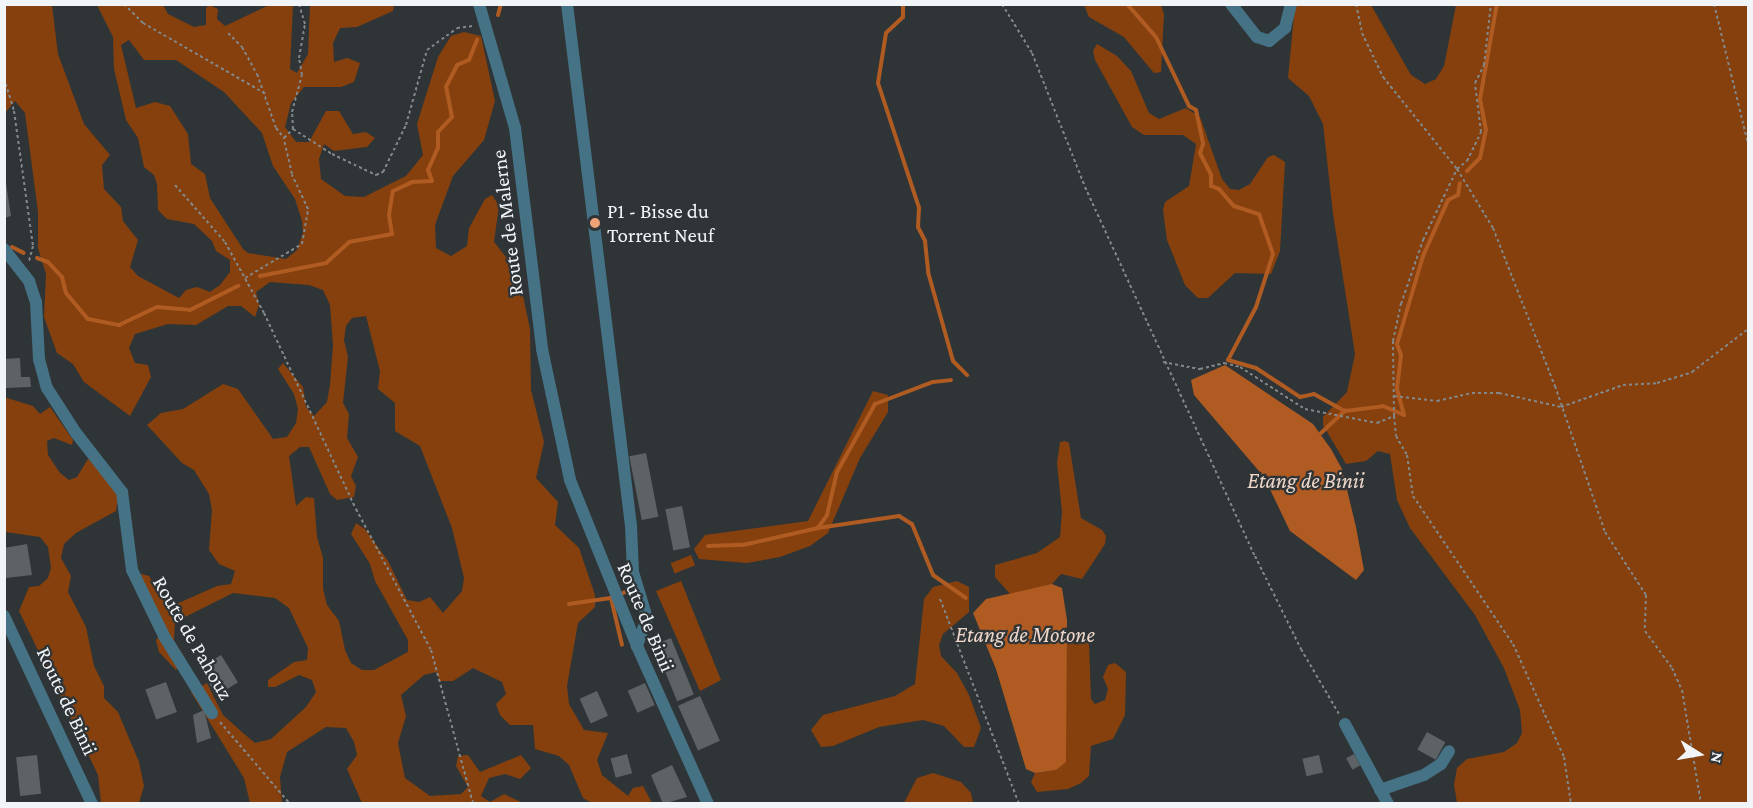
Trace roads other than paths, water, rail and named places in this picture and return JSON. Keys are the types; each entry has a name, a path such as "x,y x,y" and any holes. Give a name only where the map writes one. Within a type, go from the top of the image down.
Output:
{"street":[{"name":"Route de Malerne","path":"479,4 519,150 542,350 560,441"},
{"path":"567,4 632,526 633,572 647,618 637,646"},
{"path":"1231,4 1257,37 1269,41 1286,28 1291,4"},
{"name":"Route de Pahouz","path":"4,249 25,274 36,302 39,359 47,388 76,433 122,492 132,570 164,636 212,713"},
{"name":"Route de Binii","path":"560,441 580,509 637,646 708,804"},
{"name":"Route de Binii","path":"4,616 92,804"},
{"path":"1345,724 1388,804"},
{"path":"1380,790 1424,775 1441,764 1449,751"}],"water":[{"name":"Etang de Binii","path":"1225,365 1313,424 1331,449 1342,469 1356,527 1364,570 1356,580 1290,531 1264,477 1194,395 1191,380"},
{"name":"Etang de Motone","path":"1052,584 1062,588 1067,620 1066,762 1056,770 1035,773 1026,769 996,669 973,613 986,599"}],"waterway":[{"path":"498,15 501,4"},
{"path":"903,4 903,17 886,33 878,83 919,208 918,227 925,241 928,272 953,361 967,375"},
{"path":"1127,4 1156,37 1189,106 1196,110 1203,144 1200,153 1211,175 1211,186 1219,189 1234,206 1259,214 1273,254 1256,307 1228,360 1256,368 1300,397 1314,394 1345,411"},
{"path":"1467,171 1480,158 1486,130 1480,99 1497,4"},
{"path":"260,276 326,263 349,242 392,234 389,215 393,191 412,182 432,181 428,170 438,148 438,132 452,117 446,87 457,65 469,60 477,40"},
{"path":"1321,433 1345,411 1383,406 1404,415 1397,388 1401,355 1397,344 1423,256 1448,200 1458,195 1460,183"},
{"path":"12,247 24,253"},
{"path":"37,258 48,262 62,277 66,293 88,319 119,325 157,307 190,310 238,286"},
{"path":"708,546 743,545 818,528 827,515 837,472 875,404 933,382 951,380"},
{"path":"818,528 899,516 912,524 933,575 966,598"},
{"path":"623,593 631,589"},
{"path":"569,604 611,598 622,645"}],"place":[{"name":"P1 - Bisse du Torrent Neuf","path":"595,223"}]}
